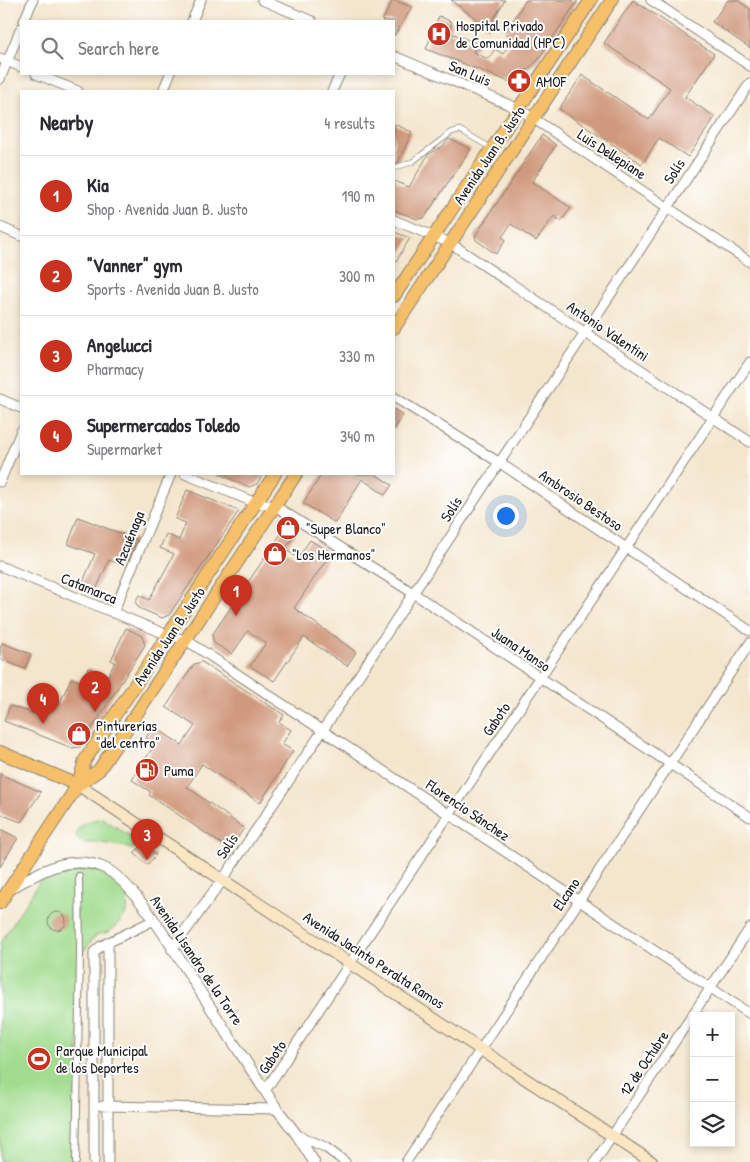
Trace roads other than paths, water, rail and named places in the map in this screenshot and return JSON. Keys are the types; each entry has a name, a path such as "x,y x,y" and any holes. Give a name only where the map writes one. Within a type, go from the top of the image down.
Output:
{"main road":[{"name":"Avenida Juan B. Justo","path":"395,294 591,0"},
{"name":"Avenida Juan B. Justo","path":"395,326 612,0"},
{"name":"Avenida Juan B. Justo","path":"0,903 78,785 84,760 274,475"},
{"name":"Avenida Juan B. Justo","path":"78,785 99,770 295,475"},
{"path":"0,752 78,785"},
{"name":"Avenida Jacinto Peralta Ramos","path":"78,785 652,1162"}],"street":[{"path":"24,20 33,0"},
{"path":"192,20 201,0"},
{"path":"262,0 310,20"},
{"path":"651,0 750,66"},
{"path":"0,79 4,60 20,30"},
{"name":"San Luis","path":"395,56 518,108 533,118"},
{"path":"4,60 20,67"},
{"path":"38,75 76,90"},
{"path":"163,90 170,75"},
{"path":"332,90 340,75"},
{"name":"Solís","path":"172,949 223,879 323,730 750,83"},
{"name":"Luis Dellepiane","path":"533,118 750,262"},
{"name":"Antonio Valentini","path":"395,220 450,243 750,442"},
{"path":"0,227 20,236"},
{"name":"Gaboto","path":"265,1091 750,362"},
{"name":"Ambrosio Bestoso","path":"395,398 500,462 750,630"},
{"path":"0,399 20,408"},
{"path":"0,482 20,434"},
{"name":"Azcuénaga","path":"113,613 171,475"},
{"path":"187,475 256,503 275,506"},
{"name":"Juana Manso","path":"275,506 413,594 750,817"},
{"name":"Catamarca","path":"0,566 168,635"},
{"name":"Florencio Sánchez","path":"168,635 186,640 750,1014"},
{"name":"Elcano","path":"406,1162 750,643"},
{"name":"Avenida Lisandro de la Torre","path":"8,890 56,865 78,862 103,867 115,874 127,885 154,920 265,1091 314,1162"},
{"path":"76,1162 80,956 79,876"},
{"path":"94,1162 94,952 100,946 154,920"},
{"name":"12 de Octubre","path":"594,1162 750,928"},
{"path":"108,942 108,1162"},
{"path":"94,1106 277,1109"},
{"path":"297,1136 324,1147 345,1162"}],"lane":[{"path":"395,168 412,162 452,132 460,130 492,149"}],"place":[{"name":"Hospital Privado de Comunidad (HPC)","path":"439,34"},
{"name":"AMOF","path":"519,81"},
{"name":"\"Super Blanco\"","path":"288,528"},
{"name":"\"Los Hermanos\"","path":"275,554"},
{"name":"Kia","path":"236,616"},
{"name":"\"Vanner\" gym","path":"95,712"},
{"name":"Supermercados Toledo","path":"43,724"},
{"name":"Pinturerías \"del centro\"","path":"79,734"},
{"name":"Puma","path":"147,770"},
{"name":"Angelucci","path":"147,860"},
{"name":"Parque Municipal de los Deportes","path":"39,1059"}]}
